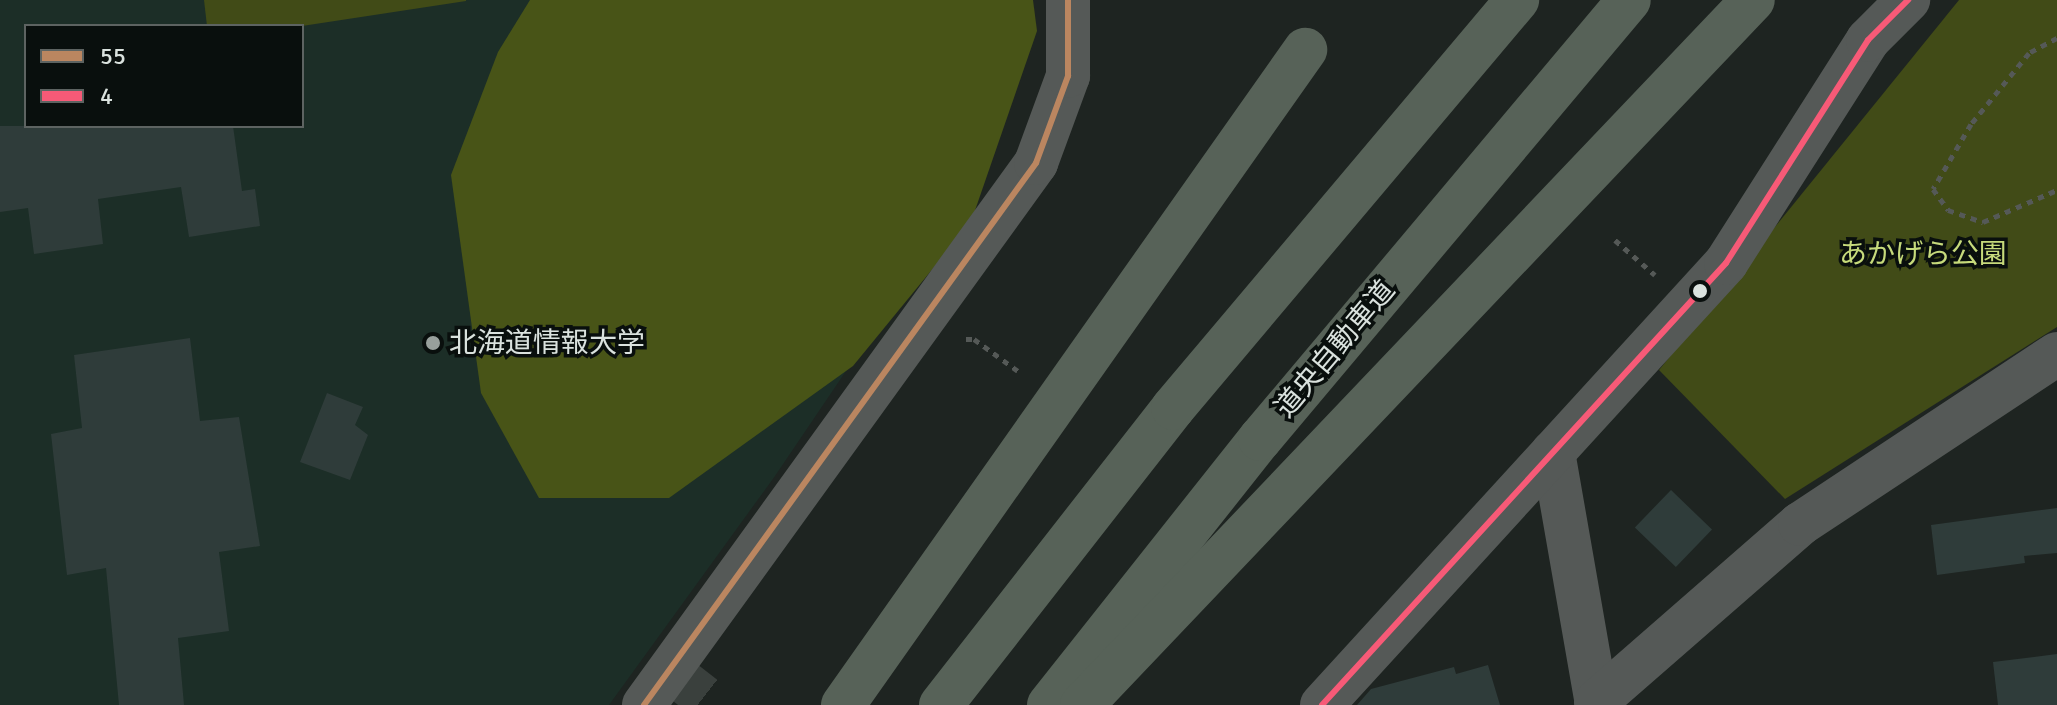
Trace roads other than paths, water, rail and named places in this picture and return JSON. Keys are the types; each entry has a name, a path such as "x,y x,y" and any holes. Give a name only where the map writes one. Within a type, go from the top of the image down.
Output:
{"highway":[{"path":"941,705 1173,408 1517,0"},
{"name":"道央自動車道","path":"1049,705 1260,439 1629,0"},
{"path":"1082,705 1753,0"},
{"path":"843,705 1305,50"}],"street":[{"path":"644,705 1036,163 1068,76 1068,0"},
{"path":"1322,705 1726,263 1868,40 1908,0"},
{"path":"1597,703 1800,524 2057,354"},
{"path":"1553,452 1597,703"}],"tunnel":[{"path":"669,670 714,705"}],"place":[{"name":"北海道情報大学","path":"433,343"}],"park label":[{"name":"あかげら公園","path":"1923,254"}]}
